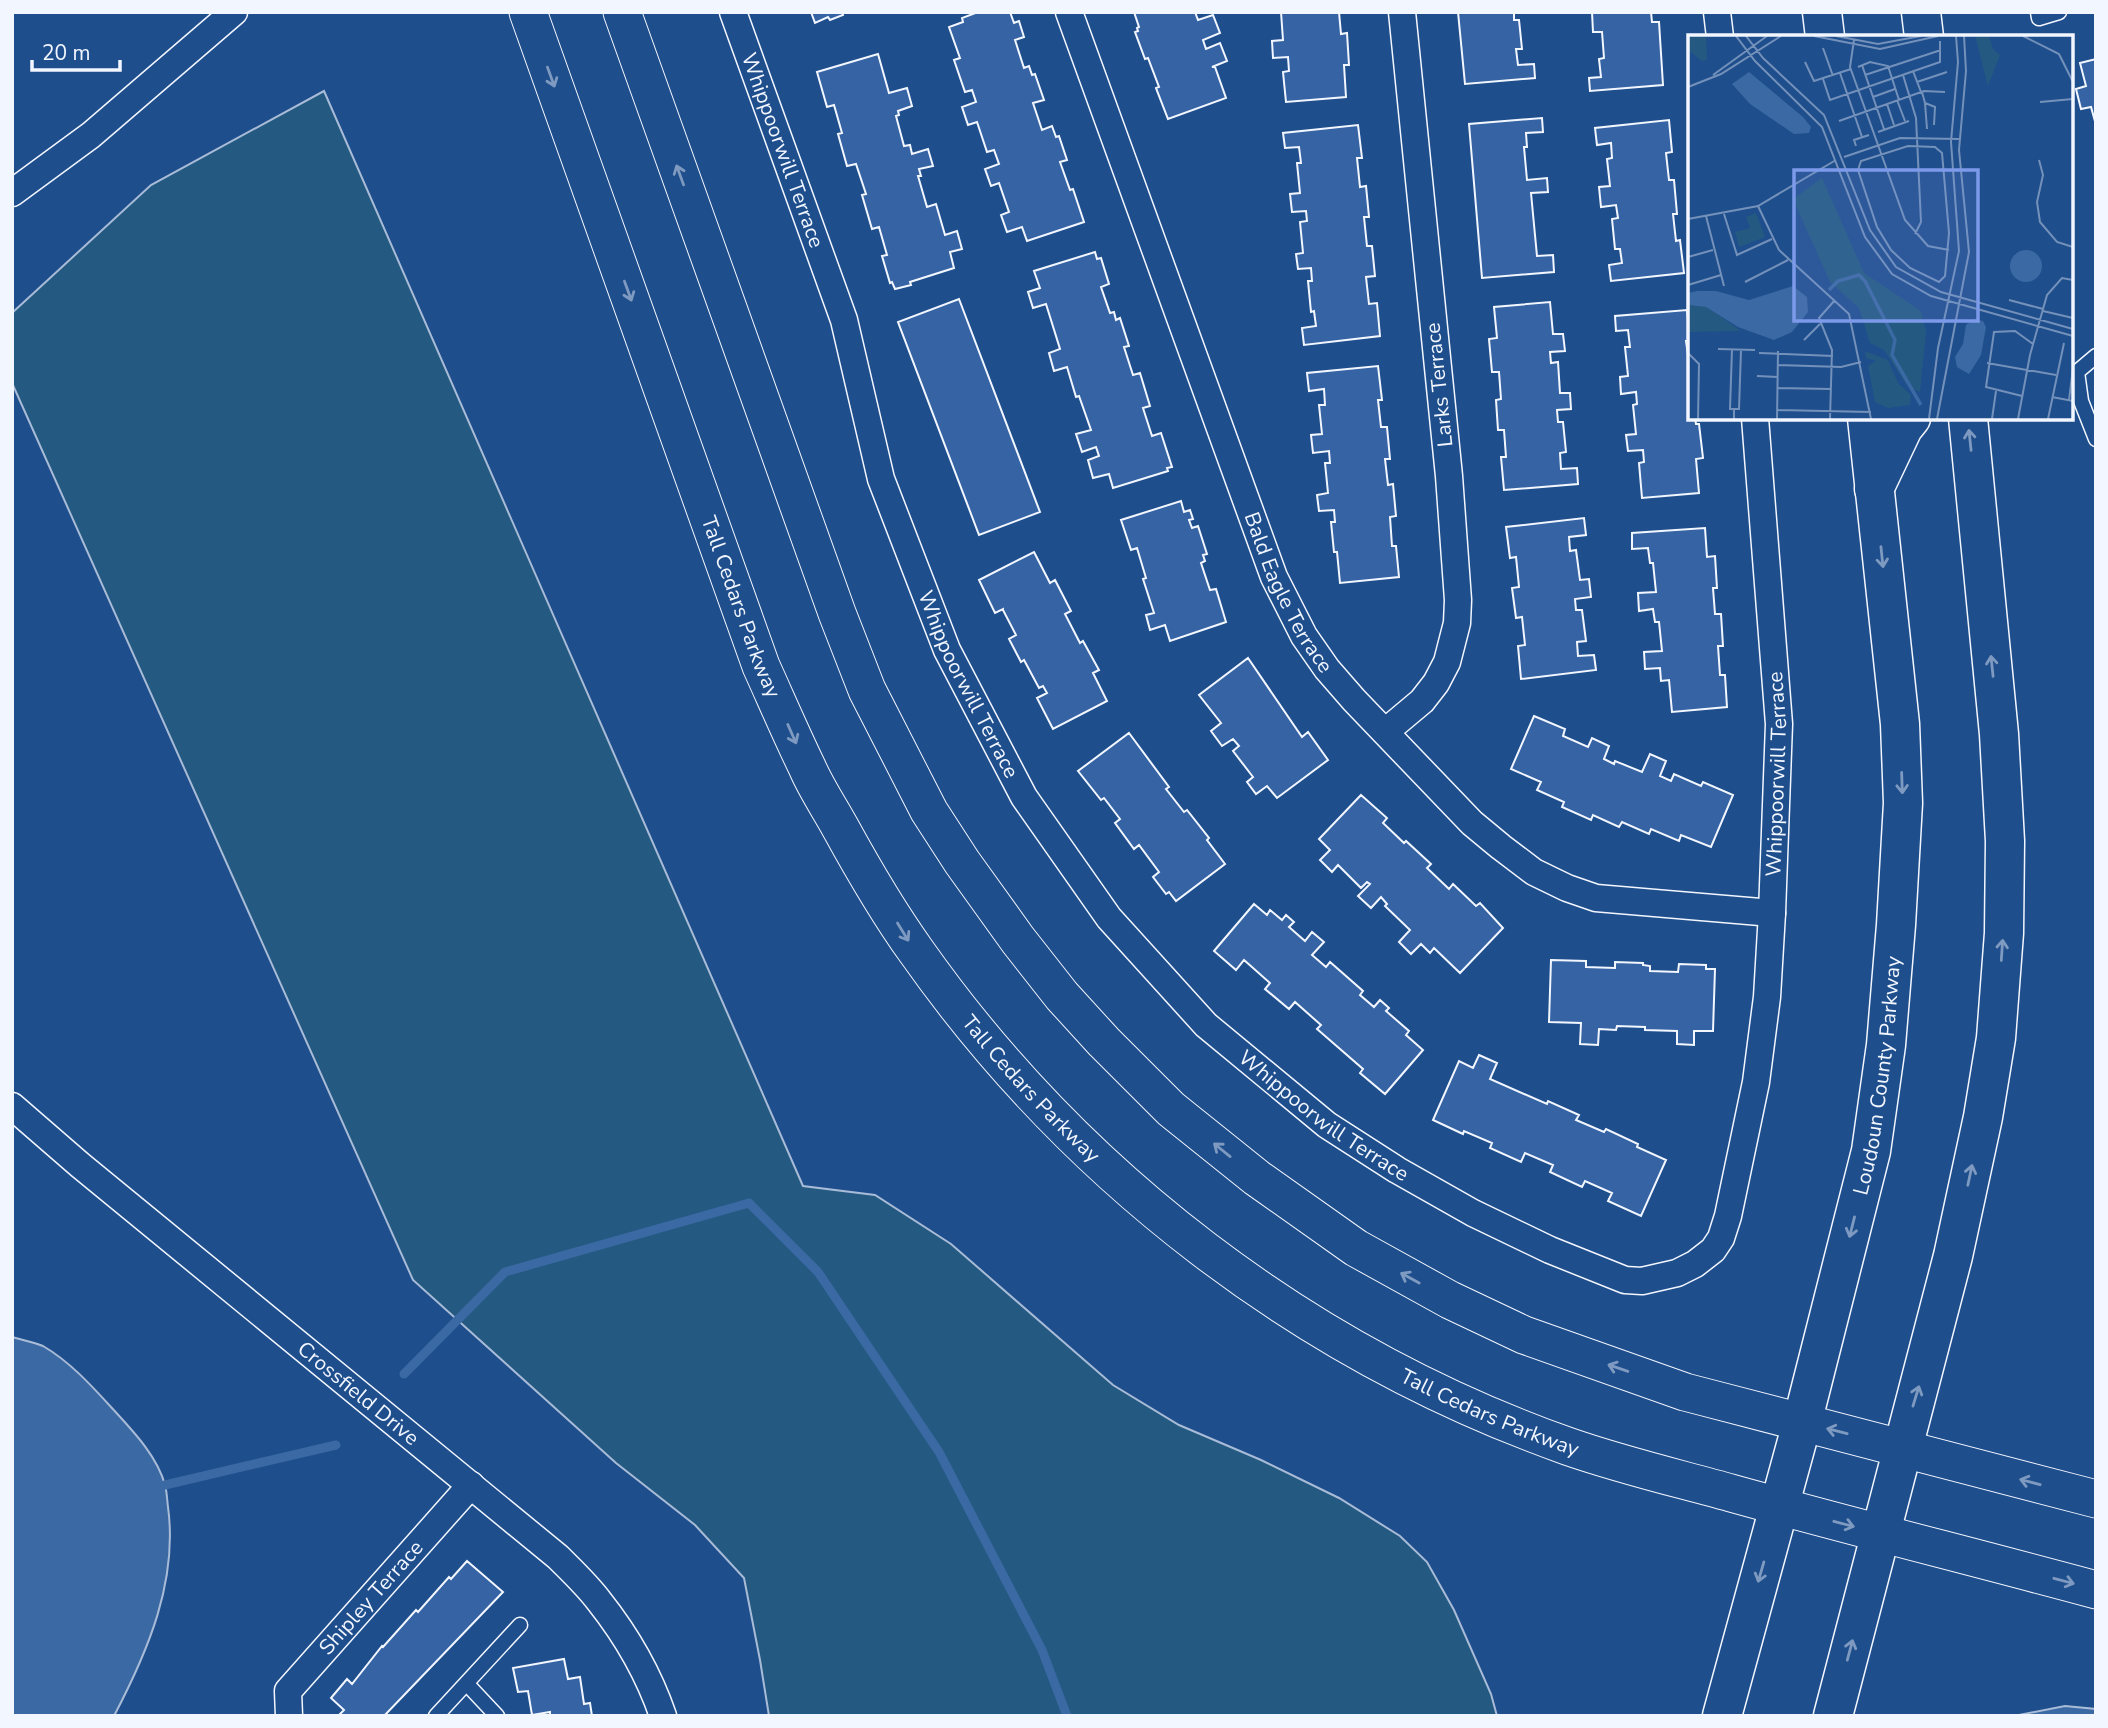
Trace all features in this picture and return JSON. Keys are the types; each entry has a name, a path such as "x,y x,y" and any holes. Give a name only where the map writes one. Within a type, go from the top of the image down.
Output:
{"main road":[{"name":"Tall Cedars Parkway","path":"528,12 761,666 808,771 914,949 978,1034 1043,1106 1125,1186 1212,1255 1292,1312 1384,1365 1465,1405 1568,1446 1778,1506 2096,1590"},
{"path":"597,12 609,44 617,55 643,72"},
{"path":"622,12 836,613 867,690 929,811 962,862 1062,996 1104,1042 1171,1109 1257,1178 1356,1248 1450,1300 1524,1335 1685,1392 2096,1499"},
{"path":"1822,12 1825,35"},
{"path":"1921,12 1924,35"},
{"name":"Loudoun County Parkway","path":"1722,1716 1802,1423 1871,1151 1886,1045 1903,803 1900,724 1867,420"},
{"path":"1874,489 1909,420"},
{"path":"1833,1716 1952,1256 1983,1117 1996,1038 2004,933 2005,841 2001,757 1968,420"}],"street":[{"path":"12,193 91,135 234,12"},
{"name":"Whippoorwill Terrace","path":"733,12 844,320 881,480 947,650 1024,797 1109,918 1206,1024 1327,1125 1408,1177 1473,1213 1550,1250 1625,1280 1642,1281 1677,1273 1695,1264 1713,1250 1721,1238 1756,1082 1767,997 1779,724 1755,420"},
{"name":"Bald Eagle Terrace","path":"1069,12 1274,577 1304,636 1327,670 1453,804 1534,872 1596,898 1772,913"},
{"name":"Larks Terrace","path":"1385,732 1422,701 1436,683 1454,640 1458,611 1449,476 1402,12"},
{"path":"1717,12 1720,35"},
{"name":"Crossfield Drive","path":"12,1105 80,1165 558,1557 599,1600 632,1649 663,1716"},
{"name":"Shipley Terrace","path":"289,1716 288,1690 471,1485"}],"lane":[{"path":"2038,12 2039,18 2059,12"},
{"path":"2096,356 2074,372 2081,401 2096,439"},
{"path":"2081,401 2096,409"},
{"path":"436,1716 520,1625"},
{"path":"467,1684 497,1716"}],"shaded area":[{"path":"324,91 803,1186 875,1195 951,1244 1113,1385 1179,1425 1261,1460 1339,1498 1400,1536 1427,1562 1454,1610 1491,1694 1497,1716 769,1716 744,1578 695,1525 616,1463 413,1280 12,383 12,313 151,185"},
{"path":"12,1337 43,1346 79,1374 142,1443 156,1463 165,1485 170,1535 164,1589 149,1641 114,1716 12,1716"},
{"path":"2065,1706 2096,1709 2096,1716 2014,1716"}],"building":[{"path":"811,12 842,12 843,15 830,20 828,17 815,23"},
{"path":"978,12 1010,12 1014,23 1019,21 1024,37 1015,40 1024,68 1029,66 1032,75 1035,74 1044,100 1033,103 1042,130 1052,126 1056,137 1059,136 1067,160 1060,162 1084,222 1027,241 1022,227 1007,232 1001,215 1009,212 999,183 991,186 985,169 999,164 994,150 987,152 977,122 968,125 962,107 976,102 972,90 965,92 954,60 960,58 949,27"},
{"path":"1134,12 1195,12 1198,20 1213,15 1220,33 1203,40 1206,49 1220,43 1227,61 1212,67 1215,67 1226,98 1168,119 1148,58 1145,59 1135,32 1139,27"},
{"path":"1281,12 1339,12 1341,34 1347,33 1349,65 1344,65 1346,97 1286,102 1283,72 1289,71 1288,57 1273,58 1272,41 1283,40"},
{"path":"1458,12 1514,12 1514,20 1519,20 1522,49 1516,49 1518,65 1534,64 1535,78 1465,84"},
{"path":"1592,12 1651,12 1652,22 1659,22 1663,85 1590,91 1589,78 1601,77 1599,59 1604,58 1602,32 1593,32"},
{"path":"878,54 889,93 907,88 912,106 898,111 899,115 896,116 904,146 910,145 912,154 928,149 933,166 919,169 921,176 918,176 927,207 936,204 945,235 957,231 962,249 950,252 954,268 895,289 892,282 890,283 882,256 887,255 879,227 872,229 862,195 866,194 856,164 847,166 838,134 842,133 834,105 827,107 817,72"},
{"path":"2096,59 2096,125 2091,107 2081,109 2076,89 2086,86 2080,63"},
{"path":"1542,118 1543,132 1526,133 1527,147 1524,147 1527,180 1547,178 1548,192 1531,193 1537,256 1553,255 1554,272 1482,278 1469,124"},
{"path":"1669,120 1672,152 1666,153 1669,180 1674,180 1677,214 1673,214 1676,241 1680,240 1684,273 1611,281 1609,265 1622,263 1620,249 1615,249 1612,219 1618,218 1616,205 1601,207 1599,187 1610,186 1607,159 1612,158 1611,143 1597,145 1595,128"},
{"path":"1358,125 1362,158 1357,158 1360,187 1366,186 1369,217 1364,217 1367,246 1372,246 1375,276 1366,277 1369,304 1377,303 1380,336 1304,345 1302,328 1316,326 1314,311 1311,312 1308,281 1312,281 1311,268 1298,269 1296,254 1303,253 1300,222 1307,221 1306,211 1292,212 1290,194 1300,193 1297,163 1301,163 1299,147 1285,148 1283,133"},
{"path":"1095,252 1097,259 1101,258 1109,284 1101,287 1110,313 1114,312 1116,320 1120,318 1129,346 1124,347 1133,375 1140,373 1150,406 1143,408 1152,436 1161,433 1172,467 1167,468 1168,471 1113,488 1109,474 1093,478 1088,460 1099,456 1096,447 1082,452 1076,434 1091,430 1079,396 1076,397 1067,367 1054,371 1049,353 1060,349 1046,304 1033,308 1028,292 1040,288 1034,271"},
{"path":"959,299 1040,512 979,535 898,322"},
{"path":"1550,302 1553,334 1563,334 1565,351 1550,352 1551,363 1558,362 1560,393 1570,393 1571,409 1557,410 1558,422 1563,422 1566,452 1560,453 1561,469 1577,468 1578,484 1504,490 1501,457 1506,457 1504,430 1498,430 1496,400 1501,399 1499,372 1492,372 1489,339 1497,338 1494,307"},
{"path":"1687,310 1688,420 1695,420 1696,424 1699,424 1703,458 1696,459 1699,493 1642,498 1639,463 1644,462 1643,450 1628,451 1626,435 1636,434 1633,405 1637,404 1636,392 1621,394 1620,377 1628,376 1625,347 1630,347 1628,330 1616,331 1615,316"},
{"path":"1378,366 1382,400 1378,400 1381,427 1387,427 1390,459 1385,459 1388,485 1393,484 1396,516 1390,517 1392,546 1396,546 1399,577 1340,583 1331,522 1335,522 1334,510 1319,511 1317,495 1328,493 1325,463 1330,463 1329,451 1313,453 1311,435 1322,434 1319,405 1325,405 1324,389 1309,391 1307,373"},
{"path":"1181,501 1184,512 1190,510 1192,528 1198,526 1207,554 1203,555 1205,561 1201,563 1210,590 1216,589 1226,622 1170,641 1165,625 1150,630 1146,615 1154,613 1143,579 1146,578 1137,548 1131,550 1121,520"},
{"path":"1584,518 1586,535 1569,537 1570,551 1576,550 1580,580 1589,579 1591,597 1575,599 1576,610 1582,610 1586,641 1577,642 1578,656 1594,655 1596,670 1521,679 1518,646 1525,645 1522,617 1516,618 1512,588 1519,587 1516,557 1510,558 1506,527"},
{"path":"1705,528 1707,557 1715,556 1715,614 1721,614 1723,646 1718,646 1720,675 1725,675 1727,707 1672,712 1669,680 1661,681 1660,668 1645,669 1644,652 1662,651 1659,622 1655,622 1653,609 1639,611 1638,593 1656,592 1653,563 1650,563 1648,548 1632,549 1632,533"},
{"path":"1034,552 1050,583 1055,580 1071,611 1065,614 1080,643 1083,641 1099,670 1093,673 1107,701 1053,729 1037,698 1047,693 1043,686 1039,688 1024,660 1021,662 1009,639 1016,635 1003,609 995,613 979,580"},
{"path":"1248,658 1302,737 1308,732 1328,760 1277,798 1267,786 1256,794 1247,782 1253,777 1233,751 1239,746 1233,739 1222,746 1211,731 1221,723 1199,695"},
{"path":"1534,716 1565,729 1563,736 1588,747 1592,738 1609,746 1604,759 1614,764 1615,761 1642,772 1650,754 1666,761 1660,776 1671,781 1674,774 1701,786 1703,782 1733,795 1711,847 1681,835 1679,841 1651,829 1649,834 1622,822 1619,827 1593,815 1591,820 1562,807 1564,802 1537,790 1541,782 1511,769"},
{"path":"1129,733 1169,787 1166,789 1184,812 1187,810 1225,864 1176,901 1169,892 1166,894 1153,877 1159,872 1139,845 1134,849 1115,823 1120,819 1078,771"},
{"path":"1361,795 1387,818 1383,823 1431,864 1427,868 1449,889 1453,884 1476,906 1480,903 1503,928 1460,973 1434,948 1430,953 1421,944 1411,954 1399,942 1410,930 1385,906 1387,904 1381,897 1371,908 1358,896 1370,884 1367,882 1361,888 1338,865 1332,872 1320,860 1330,850 1319,839"},
{"path":"1254,904 1267,915 1270,910 1282,920 1286,915 1294,922 1289,927 1305,941 1312,932 1324,942 1312,955 1326,967 1330,962 1363,991 1360,995 1374,1007 1380,1000 1389,1008 1386,1011 1409,1031 1406,1035 1423,1050 1385,1094 1360,1073 1363,1069 1317,1029 1321,1025 1295,1002 1289,1009 1265,989 1270,983 1244,960 1236,970 1214,951"},
{"path":"1551,960 1586,961 1586,967 1615,968 1615,962 1643,963 1650,966 1650,971 1678,972 1679,964 1706,965 1706,969 1715,969 1713,1031 1694,1031 1694,1045 1677,1044 1677,1031 1617,1026 1616,1030 1599,1029 1598,1045 1580,1044 1581,1023 1549,1022"},
{"path":"1479,1055 1497,1063 1490,1079 1579,1115 1576,1120 1604,1132 1606,1129 1666,1160 1641,1216 1608,1201 1612,1193 1585,1181 1582,1187 1550,1172 1553,1165 1525,1153 1521,1162 1490,1148 1492,1143 1464,1131 1463,1134 1433,1120 1459,1061 1473,1068"},
{"path":"467,1561 503,1592 384,1716 342,1716 340,1714 344,1710 331,1698 347,1679 352,1684 382,1646"},
{"path":"564,1659 568,1679 580,1677 584,1704 590,1703 592,1716 550,1716 550,1712 532,1715 528,1691 518,1692 513,1668"}],"waterway":[{"path":"404,1374 505,1272 749,1203 818,1272 939,1452 1042,1650 1067,1716"},
{"path":"165,1485 336,1445"}]}
